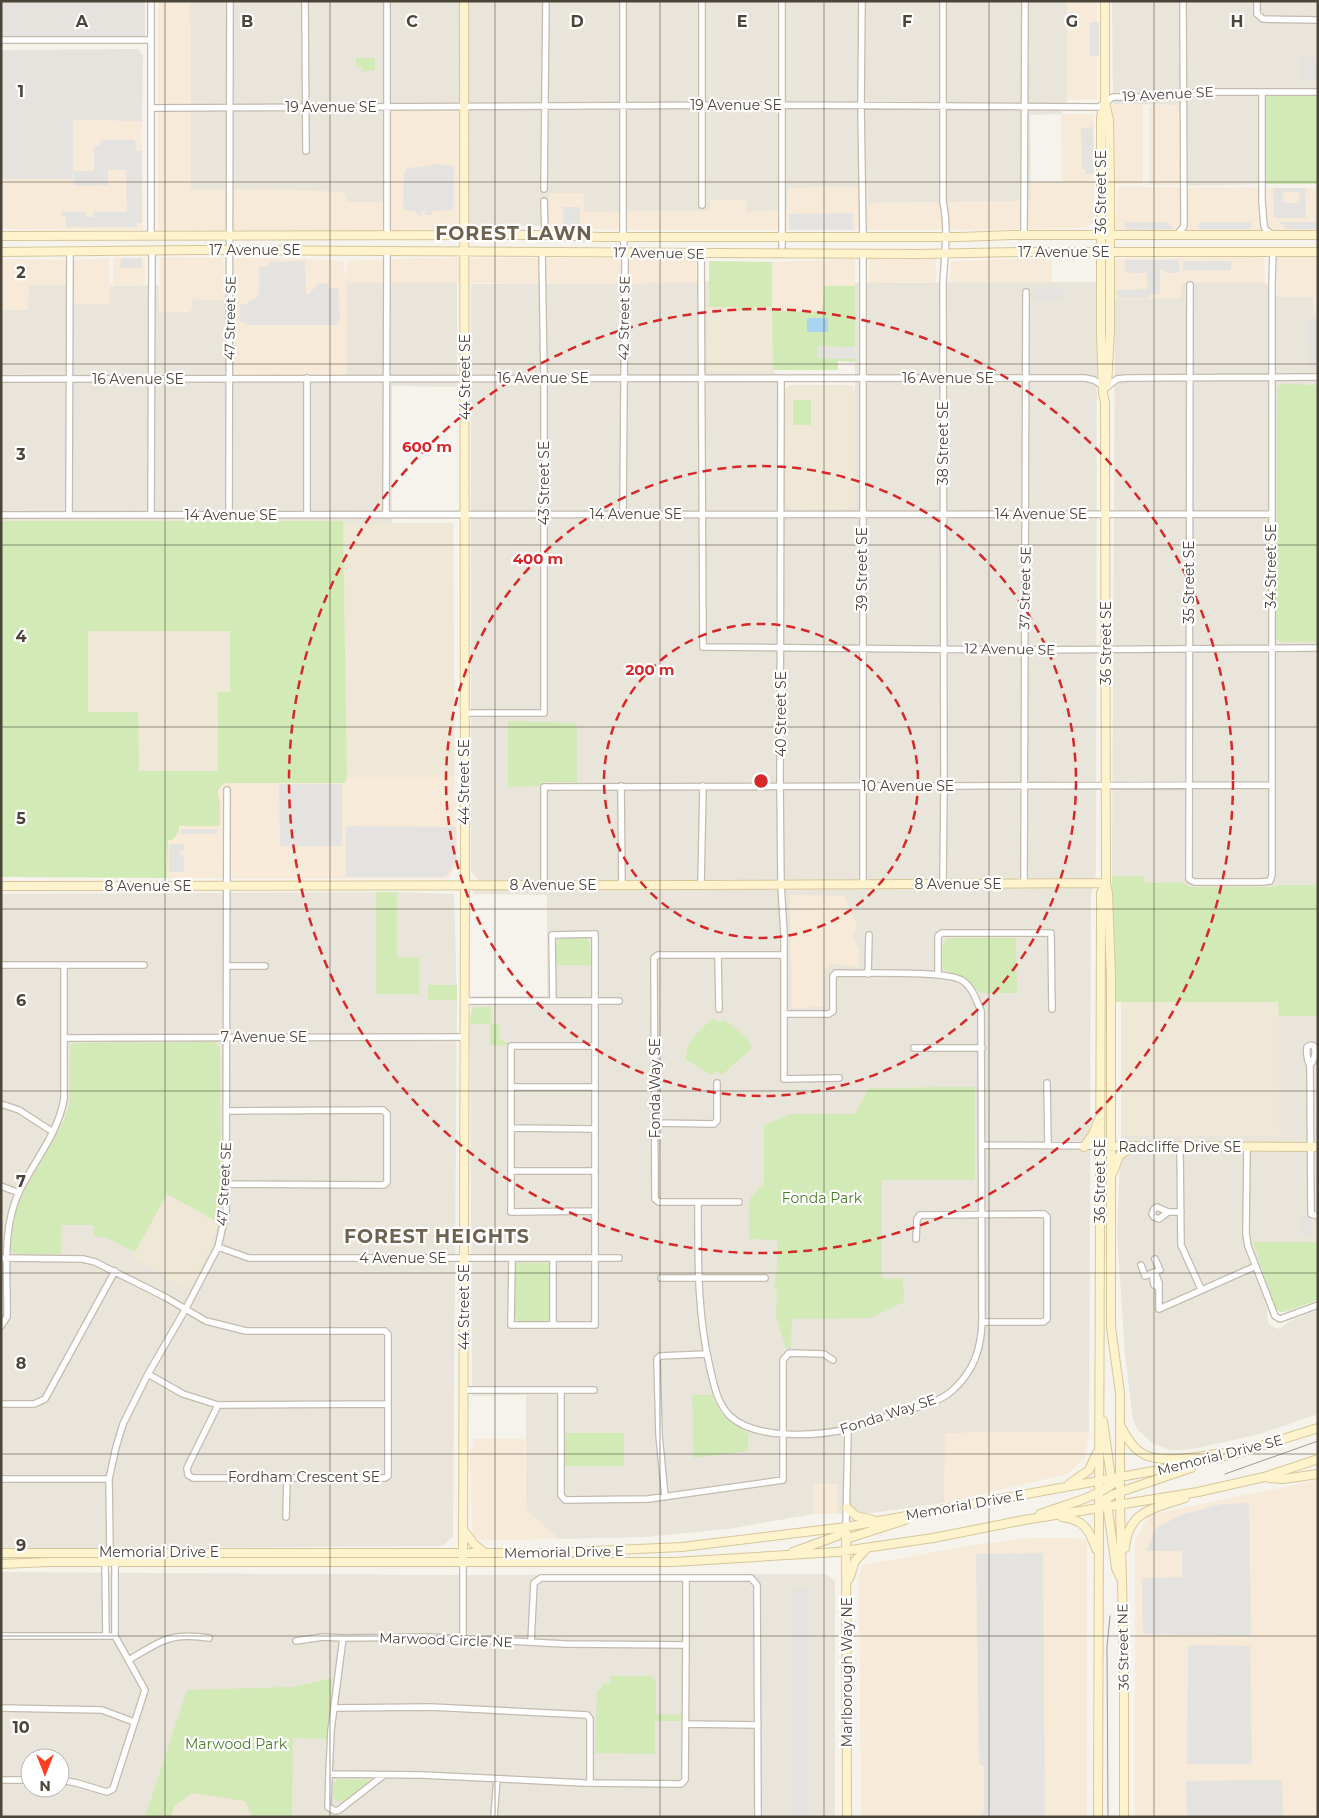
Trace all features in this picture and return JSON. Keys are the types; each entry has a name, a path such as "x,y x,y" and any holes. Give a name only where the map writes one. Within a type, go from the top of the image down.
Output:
{"main road":[{"name":"44 Street SE","path":"463,1563 465,1001 464,1"},
{"name":"36 Street SE","path":"1105,1 1105,102 1109,120 1110,236 1105,372"},
{"name":"36 Street SE","path":"1105,102 1101,117 1101,252 1105,372 1106,883 1111,978 1111,1327 1118,1370 1120,1425 1115,1480"},
{"name":"17 Avenue SE","path":"1,236 544,235 623,237 945,237 1024,235 1318,235"},
{"name":"17 Avenue SE","path":"1,252 152,250 702,254 1318,252"},
{"name":"36 Street SE","path":"1099,1481 1101,893 1106,883"},
{"name":"8 Avenue SE","path":"1,886 1106,883"},
{"path":"1084,1146 1093,1134 1101,1114"},
{"name":"Radcliffe Drive SE","path":"1100,1146 1314,1147"},
{"path":"1111,1181 1119,1156 1132,1146"},
{"path":"1100,1412 1104,1422 1120,1504"},
{"path":"1120,1425 1128,1440 1148,1457 1180,1459 1228,1452 1238,1453"},
{"name":"Memorial Drive SE","path":"1115,1480 1238,1453 1318,1428"},
{"path":"1063,1487 1089,1470 1099,1450"},
{"name":"Memorial Drive SE","path":"1120,1504 1198,1492 1264,1477 1318,1459"},
{"path":"1106,1503 1117,1493 1189,1469 1197,1463"},
{"path":"1264,1477 1283,1479 1318,1474"},
{"path":"1024,1520 1101,1491 1115,1480"},
{"name":"Memorial Drive E","path":"1,1553 486,1553 596,1552 682,1547 846,1527 1063,1487 1115,1480"},
{"name":"36 Street NE","path":"1098,1817 1098,1553 1101,1491 1099,1481"},
{"path":"1101,1491 1106,1503 1116,1568 1122,1581"},
{"path":"1121,1568 1128,1532 1137,1519 1154,1506 1198,1492"},
{"name":"Memorial Drive E","path":"1,1564 49,1562 674,1562 777,1557 846,1551 933,1538 1024,1520 1099,1508 1106,1503 1120,1504"},
{"name":"36 Street NE","path":"1120,1504 1124,1643 1124,1817"},
{"path":"847,1508 856,1516 877,1521"},
{"path":"846,1539 936,1511"},
{"path":"1054,1516 1076,1520 1083,1524 1089,1532 1098,1553"},
{"path":"777,1557 838,1536 846,1527"},
{"name":"Marlborough Way NE","path":"846,1527 847,1817"},
{"path":"464,1531 474,1544 486,1553"},
{"path":"847,1586 855,1561 866,1548"}],"street":[{"path":"151,1 151,236"},
{"name":"47 Street SE","path":"229,515 230,1"},
{"path":"305,1 306,151"},
{"path":"387,1 387,235"},
{"path":"544,189 546,1"},
{"name":"42 Street SE","path":"623,1 623,514"},
{"path":"702,1 702,205"},
{"path":"782,1 780,105 782,246"},
{"path":"862,1 862,237"},
{"name":"38 Street SE","path":"943,1 943,202 946,212 943,378 943,884"},
{"path":"1024,1 1024,235"},
{"path":"1177,235 1184,226 1183,1"},
{"path":"1257,1 1257,14 1263,19 1318,20"},
{"path":"1,40 151,40"},
{"name":"19 Avenue SE","path":"151,108 780,105 1099,107 1113,97 1172,97 1198,92 1318,92"},
{"path":"1262,92 1262,201 1264,226 1273,235"},
{"path":"544,201 544,235"},
{"path":"151,515 150,379 152,250"},
{"path":"69,515 70,251"},
{"name":"34 Street SE","path":"1189,879 1194,882 1270,881 1272,875 1273,251"},
{"path":"386,515 387,252"},
{"name":"43 Street SE","path":"464,713 544,713 542,252"},
{"path":"702,254 702,514"},
{"name":"39 Street SE","path":"862,254 862,884"},
{"name":"35 Street SE","path":"1189,879 1188,514 1190,285"},
{"name":"37 Street SE","path":"1024,884 1026,292"},
{"path":"1105,372 1127,378"},
{"name":"16 Avenue SE","path":"1085,378 1105,372"},
{"path":"1105,386 1117,379 1127,378 1318,377"},
{"path":"307,378 307,515"},
{"name":"40 Street SE","path":"781,378 780,786 784,955 784,1079 839,1078"},
{"name":"16 Avenue SE","path":"1,379 1085,378 1100,382 1105,386"},
{"name":"12 Avenue SE","path":"702,514 703,647 1024,650 1271,650 1318,648"},
{"name":"14 Avenue SE","path":"1,516 1272,514"},
{"name":"10 Avenue SE","path":"544,885 544,787 1271,785"},
{"path":"621,786 622,885"},
{"path":"701,885 703,786"},
{"name":"47 Street SE","path":"110,1552 109,1479 123,1424 148,1374 185,1310 218,1247 226,1212 227,790"},
{"path":"938,974 938,936 942,933 1051,933 1052,1009"},
{"path":"512,1258 511,1325 595,1325 595,934 552,935 553,1001"},
{"path":"868,974 869,935"},
{"name":"Fonda Way SE","path":"784,955 658,955 654,958 655,1199 659,1202 698,1202 699,1301 707,1354 720,1403 731,1417 754,1430 783,1434 826,1433 848,1429 930,1403 952,1391 968,1375 976,1359 980,1348 982,1322 981,1011 970,987 957,978 938,974 836,974 833,976 833,1011 828,1014 784,1014"},
{"path":"718,955 719,1009"},
{"path":"1,965 144,965"},
{"path":"1,1326 7,1317 4,1258 12,1214 19,1193 53,1132 61,1114 64,1099 64,965"},
{"path":"227,966 265,966"},
{"path":"465,1001 619,1001"},
{"name":"7 Avenue SE","path":"64,1038 464,1037"},
{"path":"595,1046 511,1046 511,1212 595,1211"},
{"path":"914,1048 982,1048"},
{"path":"1310,1066 1314,1147 1311,1214 1318,1216"},
{"path":"655,1123 714,1124 717,1121 717,1082"},
{"path":"1047,1083 1048,1145"},
{"path":"1310,1084 1318,1084"},
{"path":"511,1087 595,1086"},
{"path":"1,1104 19,1110 53,1132"},
{"path":"226,1111 383,1110 387,1114 387,1182 384,1185 226,1184"},
{"path":"511,1128 595,1129"},
{"name":"Radcliffe Drive SE","path":"982,1146 1100,1146"},
{"path":"1180,1147 1181,1245 1201,1289"},
{"path":"1246,1147 1246,1234 1248,1246 1275,1316 1280,1319 1318,1305"},
{"path":"511,1171 595,1171"},
{"path":"1,1186 19,1193"},
{"path":"698,1202 740,1202"},
{"path":"1168,1212 1181,1212"},
{"path":"916,1239 917,1219 920,1215 1044,1214 1047,1218 1048,1319 1043,1322 982,1322"},
{"name":"4 Avenue SE","path":"218,1247 249,1258 619,1258"},
{"path":"4,1258 83,1259 95,1262 185,1310"},
{"path":"553,1258 553,1326"},
{"path":"1141,1265 1145,1276 1152,1274 1160,1270 1155,1259"},
{"path":"1152,1274 1151,1277 1154,1285 1158,1288 1159,1309 1256,1266"},
{"path":"1,1404 34,1404 45,1399 114,1271"},
{"path":"661,1278 765,1278"},
{"name":"Fordham Crescent SE","path":"185,1310 206,1321 246,1331 385,1331 388,1334 388,1476 385,1478 193,1478 188,1475 187,1468 218,1405"},
{"path":"561,1390 561,1495 565,1500 648,1499 783,1480 783,1360 788,1353 824,1354 833,1360"},
{"path":"665,1497 659,1435 658,1360 660,1356 707,1354"},
{"path":"148,1374 183,1394 218,1405 388,1404"},
{"path":"464,1390 594,1390"},
{"path":"846,1527 848,1429"},
{"path":"286,1517 287,1478"},
{"path":"1,1479 109,1479"},
{"path":"70,1782 107,1792 113,1789 145,1690 115,1636 114,1562 110,1552"},
{"path":"106,1636 105,1562 110,1552"},
{"path":"463,1563 463,1639"},
{"path":"531,1642 534,1582 541,1578 751,1578 755,1581 757,1584 758,1817"},
{"path":"330,1774 422,1775 590,1783 681,1784 686,1780 686,1579"},
{"path":"129,1660 174,1637 194,1635 209,1638"},
{"path":"1,1636 115,1636"},
{"name":"Marwood Circle NE","path":"296,1641 323,1637 463,1639 565,1644 686,1645"},
{"path":"343,1638 330,1742 328,1807 335,1811 339,1810 384,1776"},
{"path":"334,1708 431,1707 587,1715 590,1719 590,1783"},
{"path":"1,1708 102,1710 134,1722"},
{"path":"686,1724 758,1725"},
{"path":"494,1817 497,1779"},
{"path":"1,1780 20,1780"}],"shaded area":[{"path":"1,1 145,1 145,36 1,37"},
{"path":"158,1 190,1 191,190 270,189 342,192 346,195 346,202 386,202 387,107 465,107 462,228 388,231 158,230"},
{"path":"190,1 1067,1 1067,100 1061,114 1030,115 1031,201 867,203 868,187 788,188 787,210 746,212 746,201 710,200 711,211 584,212 583,193 550,193 549,225 462,228 387,202 346,202 270,189 191,190"},
{"path":"1067,1 1097,1 1097,99 1067,100"},
{"path":"1112,1 1318,1 1318,92 1262,184 1180,185 1179,105 1113,104"},
{"path":"1090,22 1099,22 1099,56 1090,56"},
{"path":"138,49 143,55 142,121 73,120 73,179 1,179 1,50"},
{"path":"1300,58 1318,58 1318,82 1300,82"},
{"path":"1113,104 1143,104 1143,184 1114,184"},
{"path":"1179,105 1180,185 1149,185 1149,106"},
{"path":"1061,114 1094,114 1094,222 1084,228 629,230 552,228 549,225 550,193 583,193 584,212 710,211 710,200 747,201 746,212 787,210 788,188 868,187 868,203 1031,201 1031,182 1062,182"},
{"path":"73,120 142,121 143,230 1,229 1,179 73,179"},
{"path":"1093,127 1094,174 1085,174 1085,169 1082,169 1081,128"},
{"path":"100,140 135,140 136,151 142,151 142,223 137,223 137,227 66,227 66,216 61,216 61,212 86,212 86,217 93,217 93,212 127,212 126,170 108,170 108,185 74,186 74,171 94,171 94,146 100,146"},
{"path":"435,164 454,166 453,210 432,211 432,215 425,215 425,211 422,211 422,215 417,215 416,211 403,210 404,174 407,168"},
{"path":"1118,187 1318,188 1318,230 1115,233"},
{"path":"1273,188 1305,188 1306,218 1274,218","holes":["1283,192 1299,192 1299,203 1283,203"]},
{"path":"563,207 580,207 580,227 563,227"},
{"path":"853,213 853,230 789,230 789,214"},
{"path":"1164,222 1174,229 1128,230 1125,223"},
{"path":"1248,222 1251,223 1251,229 1198,229 1199,223"},
{"path":"1280,222 1318,222 1318,229 1286,229"},
{"path":"1277,256 1318,256 1318,314 1313,314 1313,297 1277,297"},
{"path":"160,257 223,258 229,295 233,259 241,258 343,261 346,280 348,261 414,258 696,258 697,283 347,283 347,378 229,379 230,301 192,299 192,309 189,312 159,312"},
{"path":"109,258 110,304 69,304 69,285 29,285 28,310 1,310 1,259 76,260"},
{"path":"113,258 145,259 145,285 113,286"},
{"path":"121,258 142,258 142,268 120,268"},
{"path":"1052,258 1052,282 950,282 951,261"},
{"path":"1264,258 1265,283 1182,283 1181,298 1115,299 1115,259"},
{"path":"855,259 855,286 824,286 822,312 775,311 772,307 772,262"},
{"path":"869,259 936,259 936,282 868,283"},
{"path":"1125,260 1179,260 1179,273 1166,273 1165,270 1160,270 1160,294 1150,294 1150,298 1117,298 1117,290 1147,289 1147,273 1130,273 1130,271 1125,271"},
{"path":"305,261 306,294 309,294 318,284 329,283 329,288 338,288 340,321 337,322 337,325 245,325 245,322 240,322 240,304 245,304 257,297 259,293 259,267 269,266 269,262"},
{"path":"1183,261 1231,261 1231,270 1183,270"},
{"path":"709,281 708,369 711,371 773,370 786,389 786,504 792,509 851,509 855,504 855,283 1097,282 1096,874 1091,895 1089,1432 946,1433 944,1503 858,1515 838,1514 838,1484 813,1484 814,1514 728,1529 645,1537 559,1539 526,1510 526,1395 472,1396 470,1024 472,996 547,996 547,895 473,894 477,878 471,872 471,284 697,283"},
{"path":"346,283 457,283 457,387 392,386 392,523 343,523 343,521 1,521 1,310 28,310 28,285 69,285 109,304 110,284 113,286 159,285 159,311 192,304 192,299 230,300 347,378"},
{"path":"1181,283 1265,283 1278,297 1313,297 1313,314 1318,314 1318,885 1189,887 1183,882 1146,883 1143,876 1112,876 1115,299 1181,298"},
{"path":"1033,288 1063,288 1063,299 1033,299"},
{"path":"709,307 772,307 773,370 711,371 708,369"},
{"path":"1308,317 1318,317 1318,368 1309,368"},
{"path":"817,346 855,347 855,359 817,358"},
{"path":"789,385 852,385 855,390 855,505 851,509 792,509 786,504 786,389"},
{"path":"343,523 453,523 455,777 347,777"},
{"path":"88,631 231,631 230,692 218,692 218,771 139,771 88,712"},
{"path":"347,777 455,777 458,863 448,879 167,878 168,840 179,826 217,796 218,790 222,785 227,783 345,783"},
{"path":"279,784 342,784 342,846 280,846"},
{"path":"346,826 456,827 456,860 446,877 346,877"},
{"path":"181,829 217,829 217,834 181,834"},
{"path":"169,844 184,844 184,851 180,851 179,855 184,856 184,872 169,872"},
{"path":"397,892 454,894 457,1000 453,1537 442,1546 1,1549 1,894"},
{"path":"790,895 844,896 857,925 853,935 859,951 858,967 832,963 824,969 823,1007 792,1008"},
{"path":"1121,1002 1279,1002 1280,1136 1121,1136"},
{"path":"1279,1016 1318,1016 1318,1242 1254,1243 1269,1292 1262,1294 1267,1309 1268,1323 1279,1329 1292,1320 1318,1310 1318,1414 1260,1434 1185,1450 1170,1450 1152,1443 1138,1430 1133,1420 1125,1354 1117,1234 1121,1136 1279,1136"},
{"path":"167,1194 218,1222 212,1245 190,1290 131,1257"},
{"path":"1301,1216 1312,1216 1311,1235 1301,1235"},
{"path":"1089,1432 1084,1459 1067,1474 944,1503 945,1433"},
{"path":"474,1439 525,1439 526,1510 559,1539 480,1540 472,1535 470,1454"},
{"path":"1318,1480 1318,1817 1135,1817 1135,1541 1149,1515"},
{"path":"813,1484 838,1484 838,1514 814,1514"},
{"path":"1249,1503 1251,1636 1143,1634 1142,1578 1182,1577 1182,1551 1146,1551 1156,1528 1183,1514 1222,1504"},
{"path":"1031,1538 1078,1538 1087,1541 1087,1817 861,1817 859,1576 863,1565 973,1545"},
{"path":"1043,1553 1045,1817 980,1817 984,1812 984,1766 979,1764 976,1554"},
{"path":"1,1572 451,1575 826,1574 835,1581 835,1817 1,1817"},
{"path":"792,1588 809,1588 809,1817 792,1817"},
{"path":"1188,1645 1250,1646 1252,1764 1187,1764"},
{"path":"1282,1780 1283,1817 1187,1817 1186,1781"},
{"path":"192,1793 245,1801 252,1817 171,1817 174,1806"}],"green space":[{"path":"356,58 375,58 375,70 362,71 362,67 356,67"},
{"path":"1262,92 1318,92 1318,184 1262,184"},
{"path":"709,261 772,262 772,307 754,307 754,311 738,311 738,307 709,307"},
{"path":"824,286 855,286 855,362 838,361 838,370 773,370 772,307 775,311 822,312"},
{"path":"1284,384 1318,385 1318,642 1280,642 1276,638 1277,390 1279,386"},
{"path":"793,400 811,400 811,425 793,425"},
{"path":"1,521 343,521 347,777 345,783 227,783 222,785 218,790 220,826 179,826 179,832 172,840 168,840 167,878 1,877","holes":["88,631 230,631 230,692 218,692 218,771 139,771 138,712 88,712"]},
{"path":"508,721 575,723 577,726 577,782 542,782 539,786 508,787"},
{"path":"1112,876 1143,876 1146,883 1183,882 1189,887 1318,885 1318,1016 1279,1016 1278,1002 1114,1002"},
{"path":"376,892 397,892 397,957 419,958 419,994 376,994"},
{"path":"561,938 587,939 591,947 591,965 556,965 556,946"},
{"path":"947,938 1016,938 1017,993 981,993 965,979 945,971 942,963 942,954 943,945"},
{"path":"428,985 457,985 457,1000 428,1000"},
{"path":"476,1007 491,1007 491,1023 499,1024 499,1039 507,1043 505,1046 490,1045 490,1024 470,1024 471,1011"},
{"path":"712,1019 719,1022 725,1020 748,1039 752,1048 723,1074 716,1072 712,1075 686,1060 688,1047 691,1042"},
{"path":"214,1042 219,1046 220,1052 221,1196 218,1222 167,1194 135,1252 107,1238 94,1236 93,1225 62,1225 61,1254 18,1254 13,1252 11,1248 14,1219 21,1197 63,1123 69,1105 70,1046 74,1043"},
{"name":"Fonda Park","path":"975,1087 975,1180 882,1180 882,1278 903,1279 904,1302 871,1318 792,1319 791,1348 786,1348 776,1317 777,1290 774,1289 777,1266 777,1240 749,1239 749,1206 751,1197 764,1183 764,1125 791,1114 855,1114 869,1088"},
{"path":"1253,1242 1318,1242 1318,1300 1285,1312 1280,1312 1275,1308"},
{"path":"515,1263 549,1263 549,1320 546,1322 519,1322 515,1318"},
{"path":"692,1395 712,1395 718,1408 726,1418 737,1427 749,1433 748,1451 694,1458"},
{"path":"565,1433 624,1433 624,1466 565,1466"},
{"path":"611,1676 651,1676 656,1681 656,1714 681,1715 681,1721 655,1721 655,1754 595,1753 597,1690 602,1689 602,1684 610,1683"},
{"name":"Marwood Park","path":"332,1678 327,1739 293,1738 292,1817 252,1817 245,1801 192,1793 174,1806 171,1817 145,1817 187,1690 293,1687"},
{"path":"337,1779 369,1780 371,1782 342,1802 335,1800 333,1796 333,1784"}],"water":[{"path":"807,318 828,318 828,332 807,332"}],"tram line":[{"path":"1225,1474 1318,1441"},
{"path":"1108,1817 1107,1647 1110,1616"}],"district":[{"name":"FOREST LAWN","path":"514,233"},
{"name":"FOREST HEIGHTS","path":"437,1236"}]}
